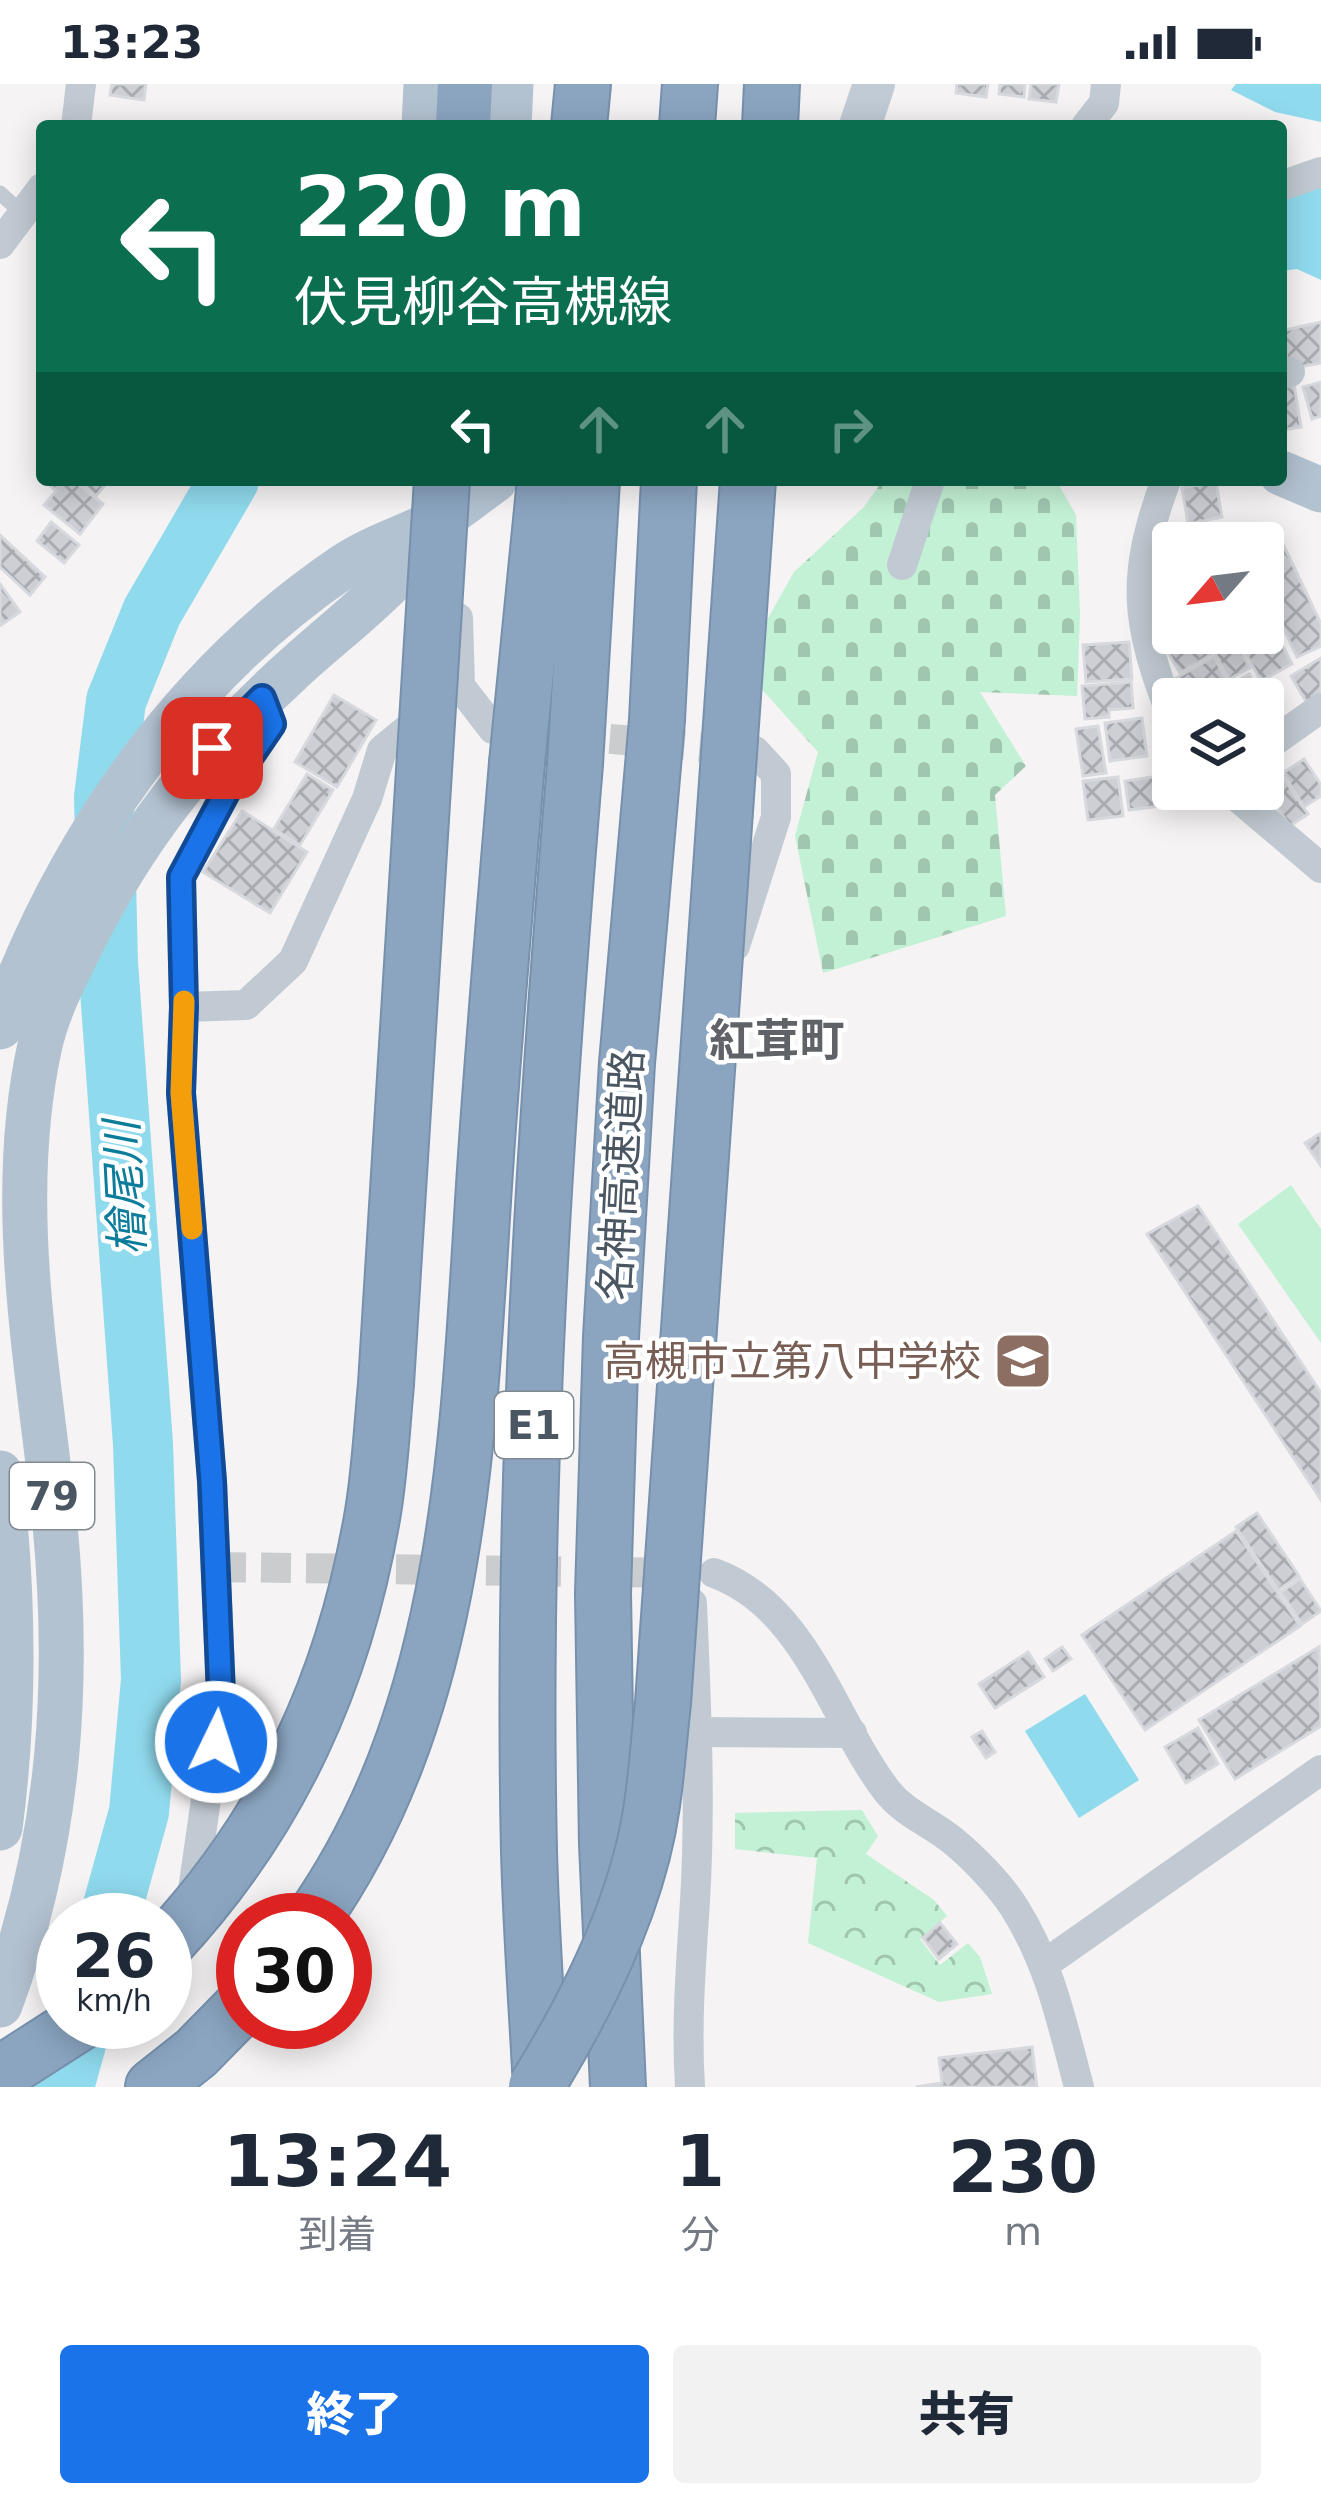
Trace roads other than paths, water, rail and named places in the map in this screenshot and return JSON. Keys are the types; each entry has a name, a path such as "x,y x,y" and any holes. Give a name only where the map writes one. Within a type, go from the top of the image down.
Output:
{"highway":[{"path":"463,120 465,84"},
{"path":"688,120 690,84"},
{"path":"770,120 772,84"},
{"path":"328,1893 369,1826 401,1753 428,1671 459,1497 474,1339 505,746 543,486"},
{"name":"名神高速道路","path":"538,2087 529,1852 533,1437 550,1066 592,486"},
{"name":"名神高速道路","path":"618,2087 607,1844 603,1593 611,1337 626,1063 657,720 669,486"},
{"path":"538,2087 570,2032 627,1903 652,1808 748,486"},
{"path":"192,1912 246,1845 299,1753 334,1670 353,1608 373,1511 386,1384 441,490"},
{"path":"153,2087 216,2033"},
{"path":"0,2074 39,2049"}],"main road":[{"path":"424,120 426,84"},
{"path":"509,120 512,84"},
{"path":"862,120 874,84"},
{"path":"1287,476 1321,490"},
{"name":"79","path":"49,1893 63,1653 53,1502 35,1359 14,1033 50,904 149,749 207,684 264,629 441,490"},
{"name":"79","path":"14,1033 61,985 123,863 212,748 378,597 441,490"},
{"name":"79","path":"0,1473 14,1637 10,1752 0,1828"},
{"name":"79","path":"0,2005 36,1955"}],"street":[{"path":"77,120 81,84"},
{"path":"1091,120 1104,103 1106,84"},
{"path":"1287,185 1321,172"},
{"path":"0,244 11,203"},
{"path":"902,565 927,486"},
{"path":"1157,678 1149,658 1138,578 1164,486"},
{"path":"441,490 460,571 460,686 505,746"},
{"path":"184,1007 246,1005 292,961 367,799 382,750 460,686"},
{"path":"192,1898 221,1695 212,1481 181,1093 181,877 229,787 272,724 262,698"},
{"path":"1284,734 1321,708"},
{"path":"689,2087 686,2029 695,1901 698,1732 688,1499 689,1330 712,1049 737,934 776,817 776,774 755,751"},
{"path":"1253,810 1321,868"},
{"path":"714,1574 743,1584 784,1626 833,1695 887,1791 914,1818 952,1839 1011,1903 1046,1963 1079,2087"},
{"path":"698,1732 852,1733"},
{"path":"1046,1963 1321,1770"}],"water":[{"path":"1236,84 1321,84 1321,122 1275,112 1231,90"},
{"path":"1321,175 1321,280 1297,269 1287,270 1287,186"},
{"path":"1085,1694 1139,1780 1079,1818 1025,1731"}],"waterway":[{"name":"檜尾川","path":"116,1893 139,1812 151,1680 143,1444 108,963 104,797 116,701 152,612 226,486"},
{"name":"檜尾川","path":"64,2087 75,2049"}],"tunnel":[{"path":"565,735 738,750"},
{"path":"216,1567 684,1573"}],"place":[{"name":"高槻市立第八中学校","path":"1023,1361"}],"district":[{"name":"紅茸町","path":"777,1040"}]}
